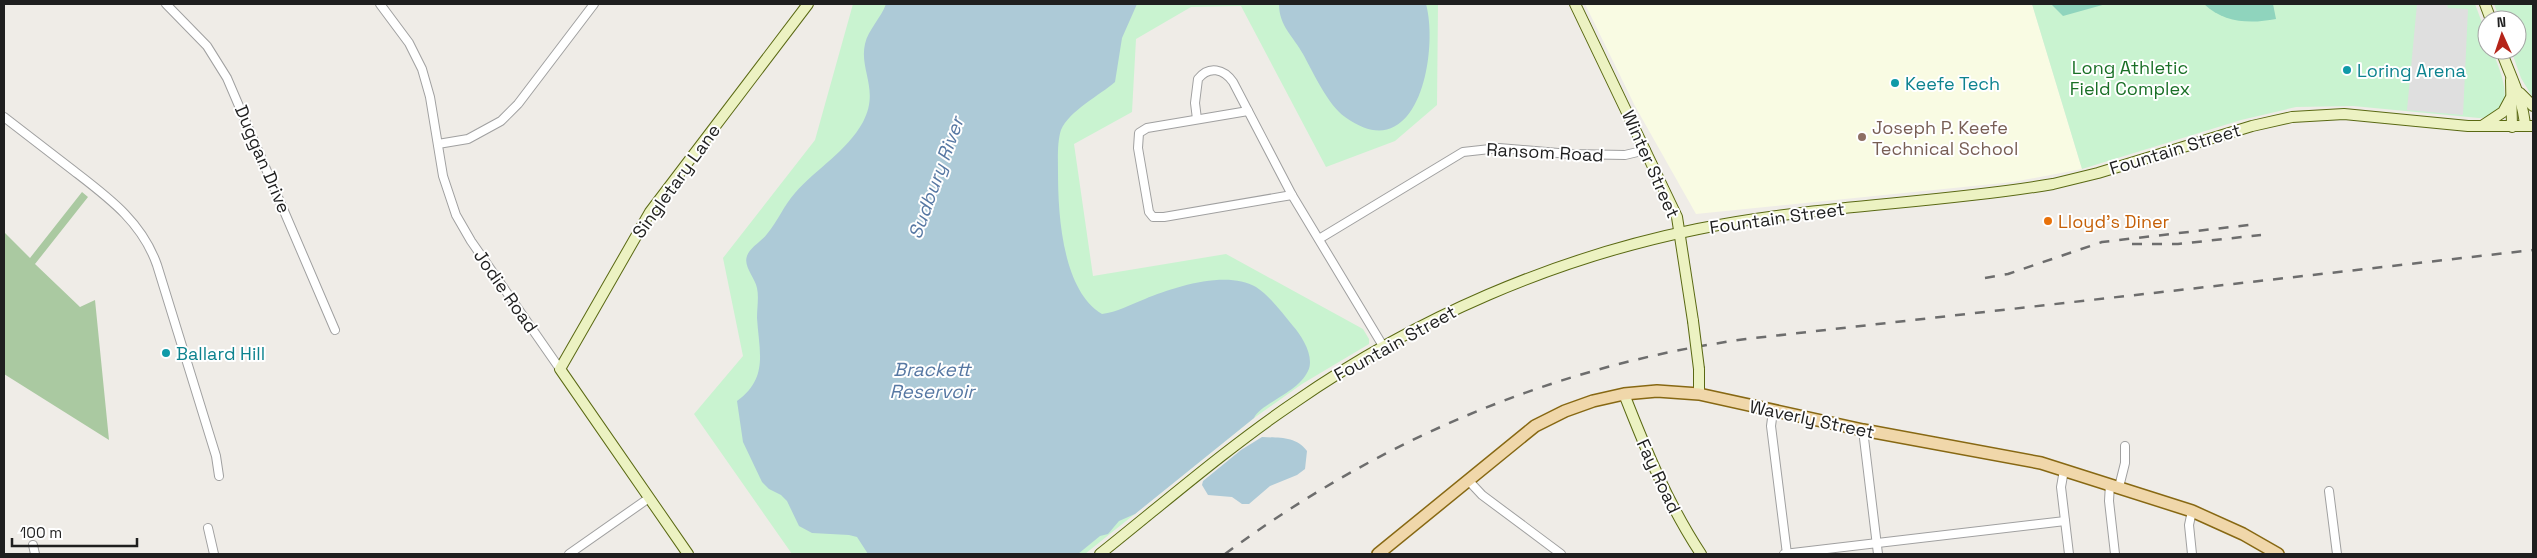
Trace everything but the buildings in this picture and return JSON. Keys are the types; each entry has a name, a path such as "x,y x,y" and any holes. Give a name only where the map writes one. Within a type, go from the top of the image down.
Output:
{"main road":[{"name":"Waverly Street","path":"1378,554 1521,436 1551,418 1578,406 1624,394 1657,391 1699,394 1863,430 2005,456 2064,470 2192,511 2243,534 2278,554"}],"street":[{"name":"Duggan Drive","path":"166,4 198,35 227,78 335,330"},
{"name":"Jodie Road","path":"380,4 408,43 422,69 446,189 462,228 688,554"},
{"path":"438,144 468,139 501,121 518,104 594,4"},
{"name":"Singletary Lane","path":"560,370 642,224 808,4"},
{"name":"Winter Street","path":"1575,4 1677,217 1699,369 1699,394"},
{"path":"2504,60 2515,93 2529,126"},
{"path":"1197,119 1195,103 1198,79 1206,71 1224,72 1229,77 1248,111 1292,195 1383,346"},
{"path":"2515,93 2533,106"},
{"path":"2482,126 2503,112 2515,93"},
{"path":"2512,127 2515,93"},
{"path":"1248,111 1147,128 1139,133 1138,148 1151,215 1164,217 1292,195"},
{"name":"Fountain Street","path":"1100,554 1275,416 1332,377 1383,346 1460,308 1539,275 1616,249 1680,233 1770,217 2053,184 2098,173 2243,128 2292,117 2344,114 2482,126 2529,126"},
{"path":"4,117 114,203 132,220 148,243 158,265 216,456 219,476"},
{"name":"Ransom Road","path":"1318,239 1448,159 1471,150 1499,148 1570,154 1626,155 1646,150"},
{"name":"Fay Road","path":"1624,394 1647,454 1672,505 1701,554"},
{"path":"1772,411 1771,426 1786,554 2065,521"},
{"path":"1863,430 1878,554"},
{"path":"2115,554 2109,501 2125,463 2124,446"},
{"path":"2064,470 2061,487 2069,554"},
{"path":"1468,480 1482,496 1561,554"},
{"path":"2329,491 2337,554"},
{"path":"569,554 650,498"},
{"path":"2192,511 2189,525 2192,554"},
{"path":"208,528 214,554"},
{"path":"33,545 35,554"}],"shaded area":[{"name":"Joseph P. Keefe Technical School","path":"1585,4 2032,4 2082,169 2013,182 1696,214 1635,106"},
{"path":"2417,4 2447,4 2448,8 2468,9 2463,115 2407,110"}],"green space":[{"name":"Brackett Reservoir","path":"853,4 1438,4 1437,105 1395,141 1326,167 1241,6 1191,7 1136,39 1132,112 1074,144 1093,276 1226,254 1363,329 1369,339 1369,344 1302,384 1254,418 1085,554 792,554 694,414 743,356 723,258 815,140"},
{"name":"Long Athletic Field Complex","path":"2032,4 2475,4 2477,10 2477,60 2496,60 2503,81 2505,92 2504,101 2500,109 2492,115 2479,118 2353,106 2296,107 2241,120 2082,169"},
{"path":"2051,4 2106,4 2063,16"},
{"path":"2204,4 2273,4 2276,19 2238,20 2220,15"},
{"path":"2494,4 2533,4 2533,98 2521,78 2515,60 2527,60 2527,10 2496,10"},
{"path":"82,192 88,197 35,264 80,307 95,300 109,440 4,374 4,232 30,258"}],"water":[{"name":"Brackett Reservoir","path":"886,4 1137,4 1122,38 1115,82 1071,116 1061,130 1058,151 1058,189 1061,229 1070,270 1078,288 1089,303 1102,314 1118,310 1185,285 1216,280 1244,282 1256,287 1276,305 1300,335 1309,353 1310,365 1308,371 1296,386 1264,407 1254,418 1135,514 1119,521 1108,534 1100,536 1078,554 868,554 857,537 812,533 799,526 787,501 762,482 743,442 737,401 754,383 760,363 757,318 758,291 748,268 747,256 765,237 795,193 849,142 863,122 870,100 864,54 865,44"},
{"path":"1279,4 1426,4 1429,25 1429,49 1425,75 1418,98 1406,117 1390,128 1370,129 1339,112 1327,97 1303,54 1287,31 1281,19"},
{"path":"1262,437 1292,440 1303,446 1307,451 1305,469 1297,475 1270,486 1249,504 1242,504 1232,497 1208,495 1202,485 1203,481 1241,450"}],"railway":[{"path":"1985,278 2008,274 2102,242 2257,224"},
{"path":"2132,244 2178,244 2261,235"},
{"path":"1225,554 1284,513 1345,476 1407,443 1472,413 1538,388 1606,368 1675,351 1746,339 2533,250"}],"place":[{"name":"Loring Arena","path":"2347,70"},
{"name":"Keefe Tech","path":"1895,83"},
{"name":"Joseph P. Keefe Technical School","path":"1862,137"},
{"name":"Lloyd's Diner","path":"2048,221"},
{"name":"Ballard Hill","path":"166,353"}],"water label":[{"name":"Sudbury River","path":"936,178"}]}
